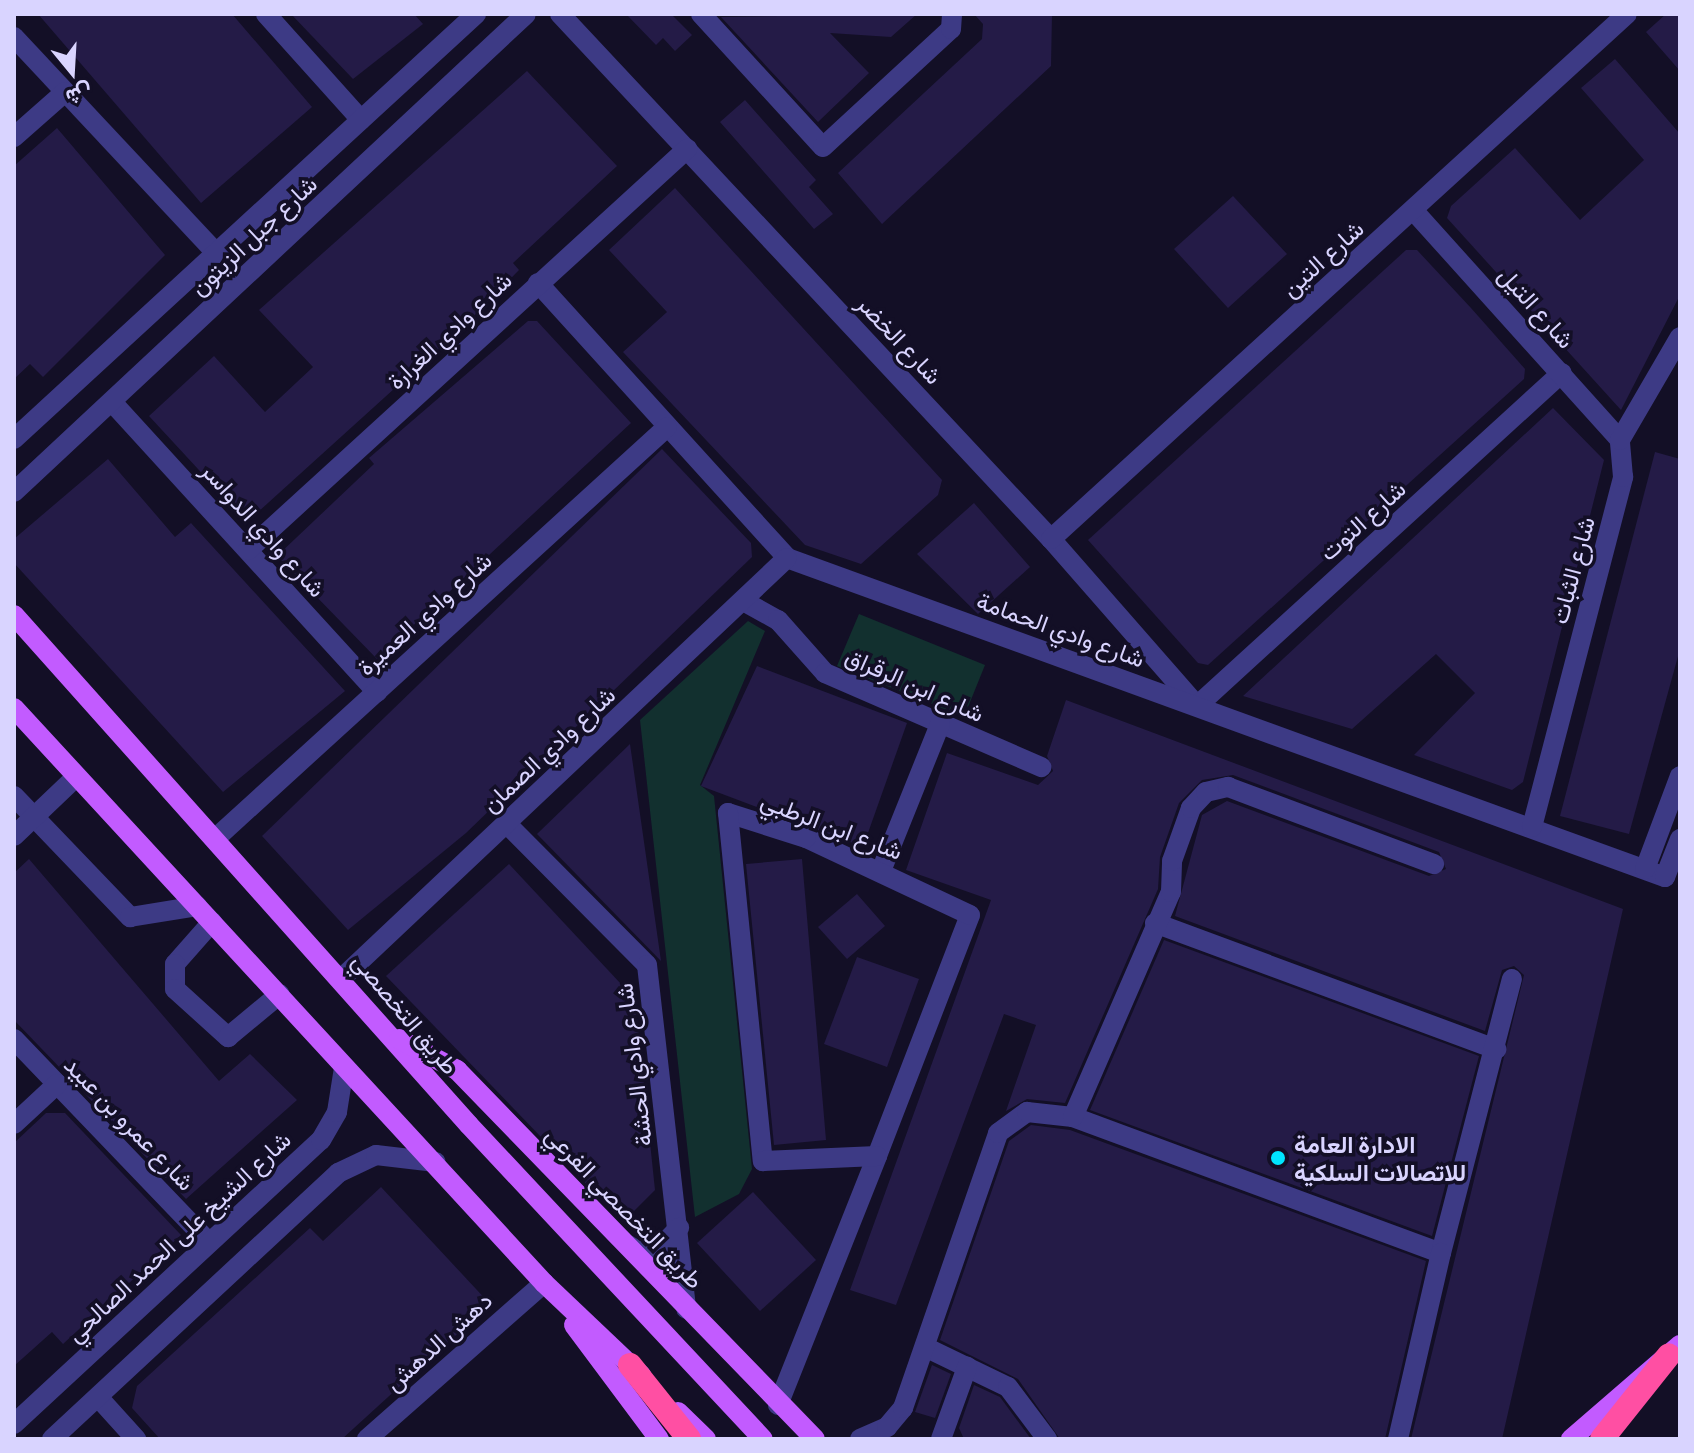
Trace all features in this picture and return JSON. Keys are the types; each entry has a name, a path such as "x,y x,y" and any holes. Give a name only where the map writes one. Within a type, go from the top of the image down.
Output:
{"highway":[{"path":"1602,1439 1674,1350"},
{"path":"630,1365 689,1439"}],"main road":[{"name":"طريق التخصصي","path":"14,615 343,977 383,1030 763,1439"},
{"path":"14,708 75,778 280,994 344,1068 436,1162 544,1283 706,1439"},
{"name":"طريق التخصصي الفرعي","path":"383,1030 457,1070 778,1405 815,1439"},
{"path":"544,1283 659,1439"},
{"path":"1571,1439 1674,1350"}],"street":[{"path":"266,14 361,120"},
{"name":"شارع جبل الزيتون","path":"14,439 476,14"},
{"name":"شارع جبل الزيتون","path":"14,492 526,14"},
{"name":"شارع الخضر","path":"560,14 1051,539 1197,706"},
{"path":"701,14 823,147 951,29 952,14"},
{"name":"شارع التين","path":"1051,539 1627,14"},
{"path":"14,37 216,253"},
{"path":"14,137 65,92"},
{"name":"شارع وادي الغرارة","path":"248,550 687,149"},
{"name":"شارع التيل","path":"1413,210 1620,440"},
{"name":"شارع وادي الحمامة","path":"538,283 787,558 1665,877 1680,839"},
{"path":"1620,440 1680,337"},
{"name":"شارع التوت","path":"1197,706 1562,373"},
{"name":"شارع وادي الدواسر","path":"112,402 377,692"},
{"name":"شارع وادي العميرة","path":"216,838 667,427"},
{"name":"شارع الثبات","path":"1532,827 1623,477 1620,440"},
{"name":"شارع وادي الصمان","path":"343,977 745,602 787,558"},
{"name":"شارع ابن الرقراق","path":"745,602 778,620 825,673 1041,767"},
{"path":"881,871 940,724"},
{"path":"1645,869 1680,776"},
{"path":"14,836 75,778"},
{"path":"1073,1117 1155,923 1191,808 1219,786 1434,864"},
{"path":"14,796 130,917 197,906"},
{"name":"شارع ابن الرطبي","path":"778,1405 877,1156 970,915 881,871 728,813 763,1161 877,1156"},
{"name":"شارع وادي الحشة","path":"506,823 647,965 686,1309"},
{"path":"212,922 175,964 175,989 228,1037 280,994"},
{"path":"1155,923 1496,1049"},
{"path":"1398,1439 1441,1253 1512,979"},
{"name":"شارع عمرو بن عبيد","path":"14,1039 209,1242"},
{"name":"شارع الشيخ على الحمد الصالحي","path":"14,1424 321,1140 337,1112 344,1068"},
{"path":"14,1124 57,1084"},
{"path":"860,1439 887,1427 903,1408 998,1133 1027,1112 1073,1117 1441,1253"},
{"path":"52,1439 338,1173 376,1155 436,1162"},
{"path":"622,1241 650,1258 679,1228"},
{"name":"دهش الدهش","path":"367,1439 544,1283"},
{"path":"925,1347 1008,1387 1047,1439"},
{"path":"941,1439 967,1367"},
{"path":"98,1397 136,1439"}],"green space":[{"path":"859,614 985,665 964,717 837,666"},
{"path":"748,621 765,631 700,785 714,796 752,1169 739,1194 695,1217 640,720"}],"building":[{"path":"38,14 232,14 312,107 201,203"},
{"path":"291,14 414,14 423,24 353,79"},
{"path":"626,14 671,14 692,35 675,51 663,38 656,45"},
{"path":"917,14 891,37 830,33 869,73 818,122 721,17"},
{"path":"974,14 1052,14 1051,66 882,224 838,173 982,39 983,24"},
{"path":"1666,14 1680,14 1680,71 1646,32"},
{"path":"1615,59 1680,134 1680,295 1621,410 1447,218 1451,206 1515,148 1580,220 1644,160 1581,88"},
{"path":"527,71 617,166 513,263 519,270 469,321 247,522 149,416 214,356 265,412 313,367 259,310"},
{"path":"745,100 816,180 809,187 833,214 814,229 720,122"},
{"path":"57,128 165,255 43,377 30,364 14,379 14,166"},
{"path":"675,188 942,480 938,495 861,564 805,545 623,352 667,312 609,250"},
{"path":"1233,196 1287,254 1228,308 1174,249"},
{"path":"1406,250 1417,250 1471,308 1525,369 1524,379 1208,665 1198,663 1088,540"},
{"path":"528,321 537,321 631,423 377,659 277,556 374,464 369,458"},
{"path":"1553,408 1604,460 1523,782 1512,790 1414,755 1475,693 1436,654 1352,729 1243,696"},
{"path":"662,449 751,543 752,557 466,833 348,930 262,836"},
{"path":"1655,452 1680,459 1680,649 1629,834 1560,816"},
{"path":"108,459 175,537 191,523 345,691 223,792 14,563 14,539"},
{"path":"974,503 1030,567 978,614 917,554"},
{"path":"757,666 907,723 863,847 701,786"},
{"path":"1066,700 1623,909 1502,1439 1411,1439 1524,975 1514,966 1502,970 1485,1031 1175,916 1202,815 1227,801 1429,876 1446,869 1439,852 1233,775 1202,780 1179,803 1160,857 1158,889 1065,1103 1027,1099 1006,1111 1036,1025 1004,1014 896,1305 850,1290 991,900 906,870 947,753 1038,785 1053,771 1047,756"},
{"path":"630,744 661,961 537,834"},
{"path":"29,859 219,1081 250,1054 297,1100 186,1199 14,1020 14,873"},
{"path":"802,859 826,1140 774,1145 746,864"},
{"path":"509,864 635,999 655,1190 623,1222 386,976"},
{"path":"857,894 885,926 847,959 818,927"},
{"path":"1164,940 1479,1056 1432,1236 1090,1110"},
{"path":"857,957 919,979 887,1067 824,1044"},
{"path":"46,1113 65,1113 181,1235 63,1344 52,1332 14,1366 14,1143"},
{"path":"1031,1125 1070,1130 1426,1261 1385,1439 1060,1439 1018,1379 940,1340 1009,1141"},
{"path":"381,1187 490,1304 342,1439 160,1439 132,1408 137,1386 310,1228 323,1241"},
{"path":"753,1192 816,1260 760,1311 697,1243"},
{"path":"932,1365 951,1374 935,1418 915,1412"},
{"path":"974,1385 1000,1397 1031,1439 964,1439 959,1428"}],"place":[{"name":"الادارة العامة للاتصالات السلكية","path":"1278,1158"}]}
